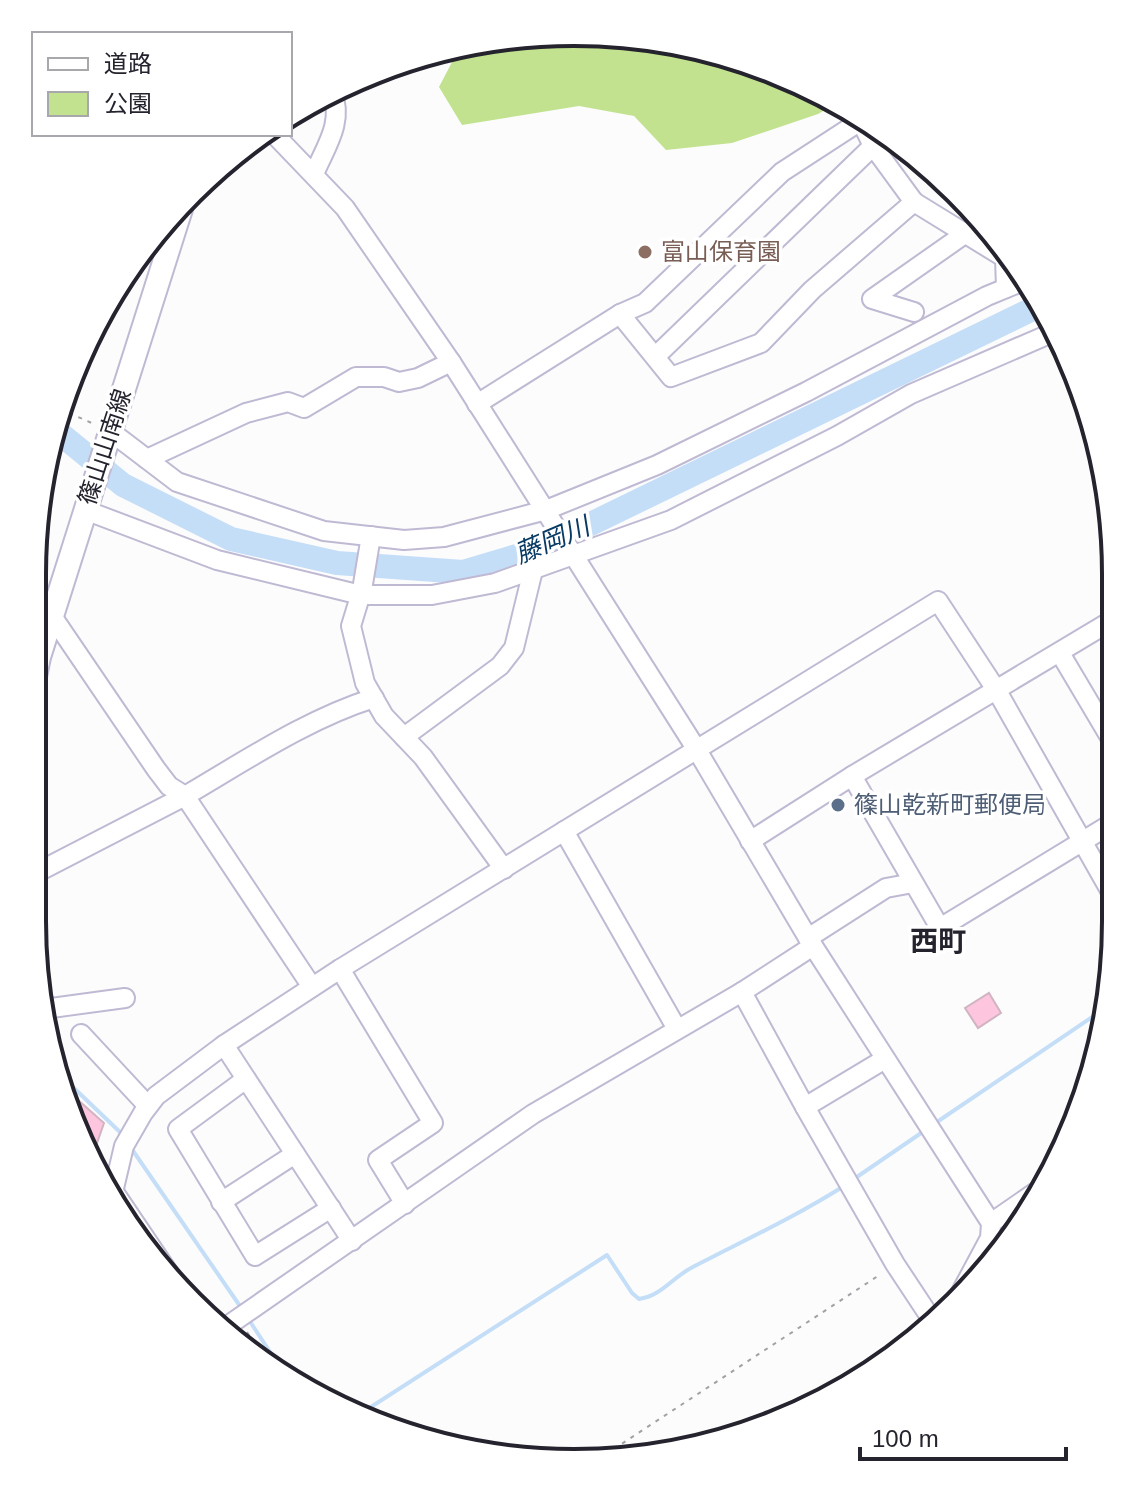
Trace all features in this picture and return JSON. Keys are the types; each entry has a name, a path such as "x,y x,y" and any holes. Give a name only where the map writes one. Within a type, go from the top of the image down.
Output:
{"main road":[{"name":"篠山山南線","path":"46,638 175,229"}],"street":[{"path":"314,174 334,131 336,102"},
{"path":"477,404 620,314 645,303 782,172 852,126"},
{"path":"869,137 914,202 988,247"},
{"path":"278,138 345,208 451,362 697,750 811,942 991,1223 990,1238 978,1260"},
{"path":"656,356 873,146"},
{"path":"620,314 671,377 761,343 812,290 914,202"},
{"path":"914,312 872,299 966,233"},
{"path":"1005,270 1006,288"},
{"path":"108,437 147,459 177,482 324,531 370,539 444,537 548,514 806,392 1015,284"},
{"path":"87,503 217,560 362,593 432,595 495,583 671,520 837,436 911,394 1046,336"},
{"path":"147,459 246,413 288,402 304,408 356,377 384,377 399,382 418,378 451,362"},
{"path":"370,539 362,593 351,626 365,683 384,716 423,757 504,869"},
{"path":"404,737 500,666 514,648 533,570"},
{"path":"116,1184 128,1140 148,1106 156,1096 224,1045 340,969 938,601 997,691 1102,876"},
{"path":"52,616 156,769 169,786 185,796 312,987"},
{"path":"750,841 852,776 1102,627"},
{"path":"1060,653 1102,724"},
{"path":"46,868 185,796 276,743 354,704 374,698"},
{"path":"852,776 940,928 1102,829"},
{"path":"564,831 677,1029"},
{"path":"237,1319 533,1114 742,992 886,888 913,883"},
{"path":"340,969 433,1123 378,1160 405,1204"},
{"path":"742,992 895,1264 927,1313"},
{"path":"54,1008 125,998"},
{"path":"81,1034 148,1106"},
{"path":"224,1045 352,1241"},
{"path":"805,1107 885,1059"},
{"path":"246,1079 178,1129 255,1256 331,1208"},
{"path":"221,1202 295,1154"},
{"path":"991,1223 1020,1203"}],"path":[{"path":"71,415 108,437"},
{"path":"617,1447 895,1264"},
{"path":"237,1319 249,1337"}],"green space":[{"path":"539,47 609,47 711,64 776,86 825,110 732,143 666,150 634,116 579,106 462,125 439,87 453,60 471,56"}],"building":[{"path":"989,993 1001,1013 978,1028 965,1008"},
{"path":"77,1099 104,1123 96,1146"}],"waterway":[{"name":"藤岡川","path":"64,437 123,485 231,539 337,563 463,572 537,550 1031,310"},
{"path":"934,1124 1093,1016"},
{"path":"73,1087 122,1134"},
{"path":"851,1181 927,1129"},
{"path":"129,1145 242,1309"},
{"path":"369,1408 607,1255 632,1293 639,1299 647,1297 691,1268 844,1186"},
{"path":"247,1317 270,1352"}],"place":[{"name":"富山保育園","path":"645,252"},
{"name":"篠山乾新町郵便局","path":"838,805"}],"district":[{"name":"西町","path":"938,941"}]}
